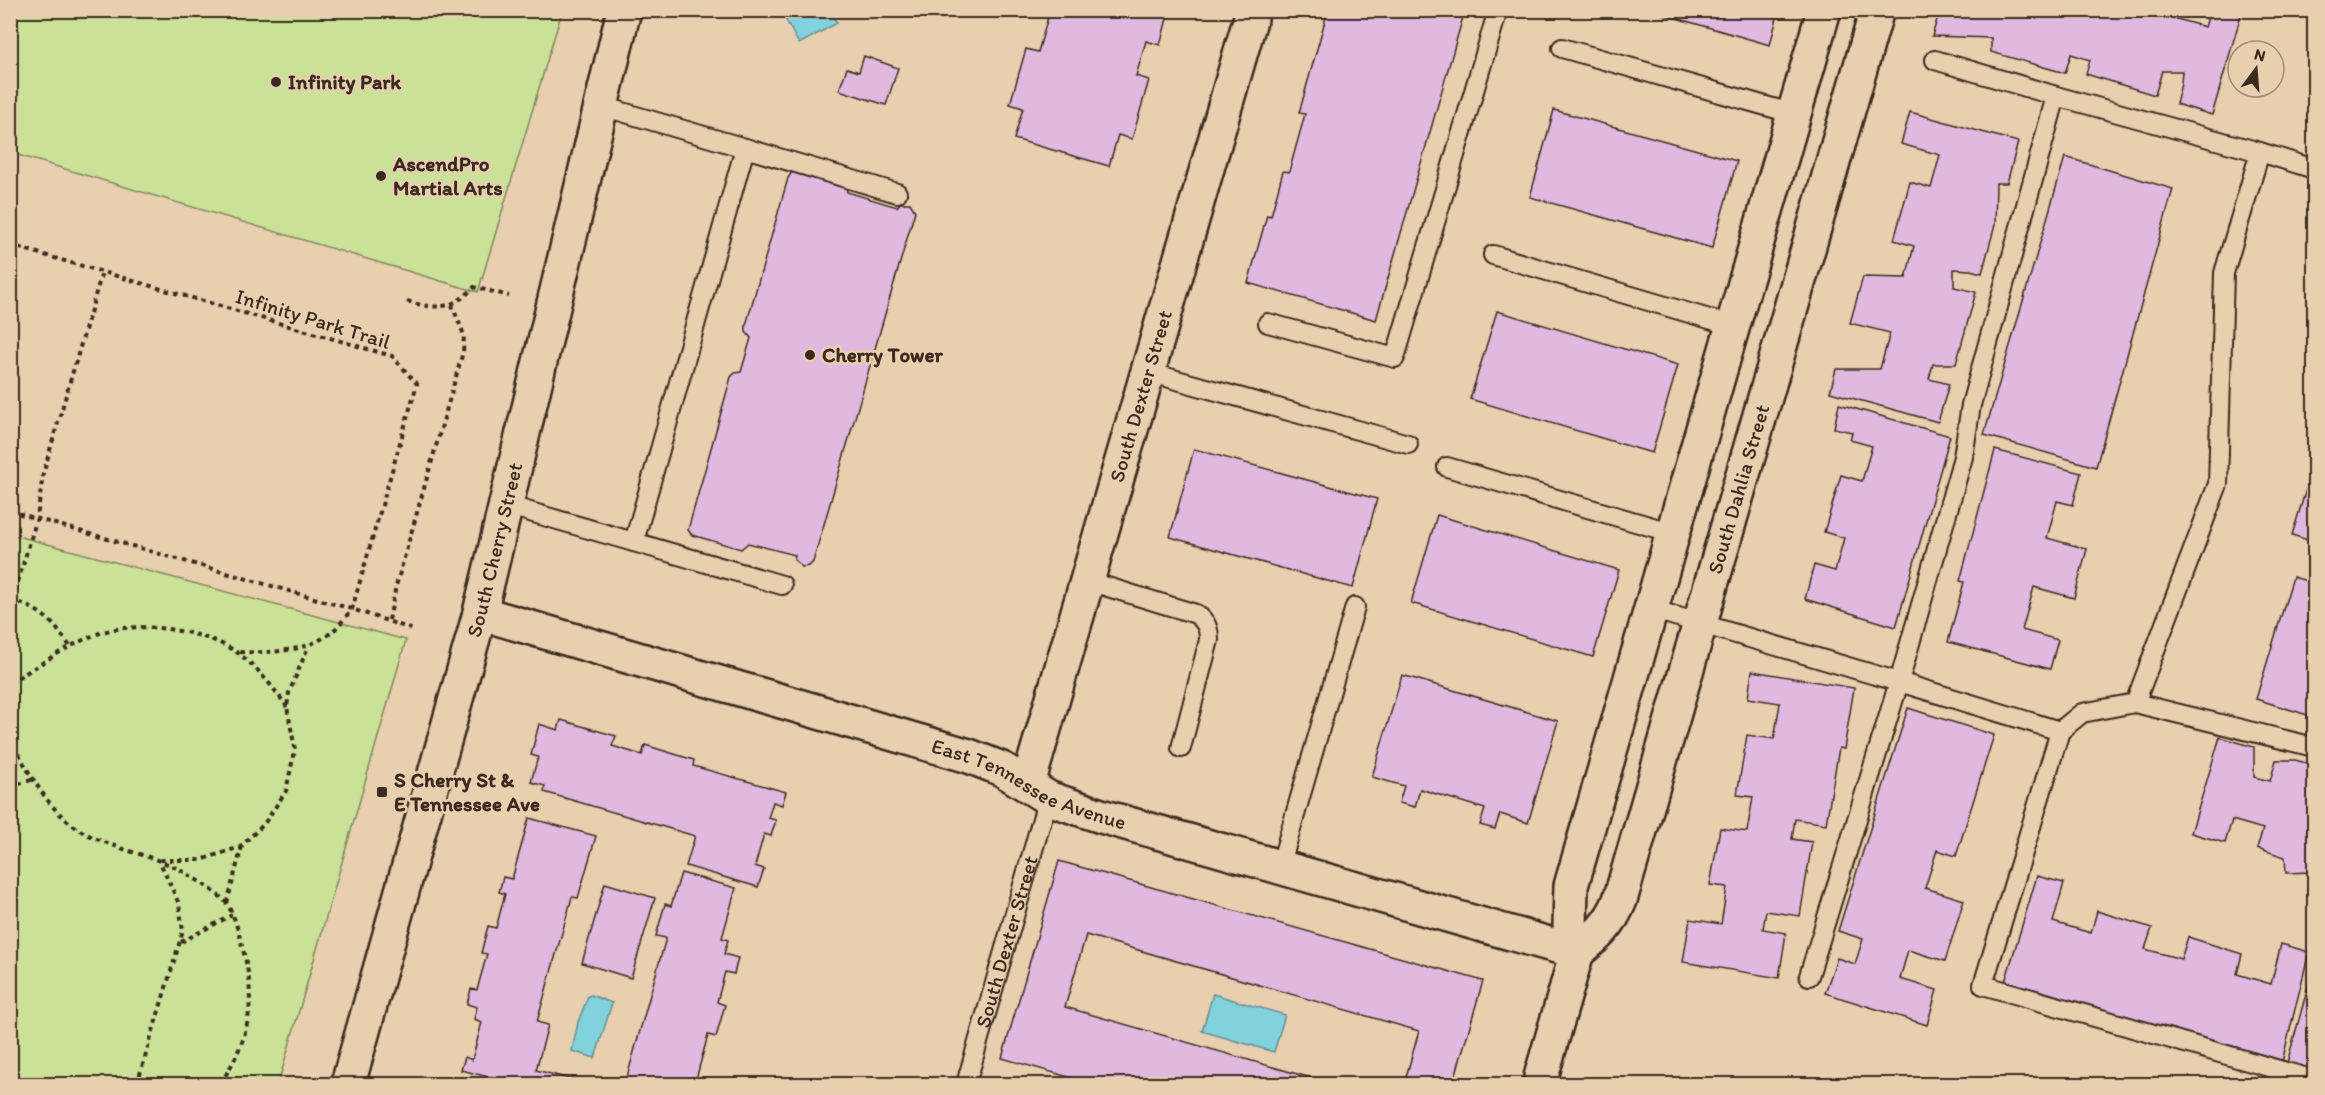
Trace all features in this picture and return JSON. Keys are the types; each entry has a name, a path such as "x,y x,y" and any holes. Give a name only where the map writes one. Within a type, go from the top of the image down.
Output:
{"street":[{"name":"South Cherry Street","path":"348,1084 480,614 624,10"},
{"name":"South Dexter Street","path":"1038,791 1088,581 1253,10"},
{"path":"1539,1082 1577,952 1570,927 1571,886 1824,10"},
{"name":"South Dahlia Street","path":"1577,952 1606,927 1615,915 1620,900 1877,10"},
{"name":"East Tennessee Avenue","path":"480,614 969,756 1002,769 1038,791 1138,827 1577,952"}],"lane":[{"path":"1268,323 1395,358 1497,10"},
{"path":"1562,48 1794,114"},
{"path":"1935,60 2314,169"},
{"path":"1809,976 1899,682 1963,457 1971,405 2056,96"},
{"path":"602,106 897,193"},
{"path":"634,542 746,148"},
{"path":"2135,703 2218,484 2224,273 2260,152"},
{"path":"1493,255 1733,326"},
{"path":"1148,372 1408,444"},
{"path":"1447,467 1673,533"},
{"path":"507,505 782,585"},
{"path":"1088,581 1196,614 1203,619 1209,629 1208,646 1181,748"},
{"path":"1280,867 1355,607"},
{"path":"1651,609 2060,731"},
{"path":"2314,747 2135,703 2082,713 2060,731 1983,985 2314,1080"},
{"name":"South Dexter Street","path":"966,1084 1038,791"}],"path":[{"name":"Infinity Park Trail","path":"10,245 392,356 417,384 352,609 334,631 308,647 260,653 237,652"},
{"path":"10,608 37,518 43,474 102,272"},
{"path":"406,301 425,307 452,305 466,296 474,287 509,297"},
{"path":"389,621 396,586 463,352 464,335 452,305"},
{"path":"10,511 352,609 414,630"},
{"path":"11,600 29,606 51,621 71,648"},
{"name":"Infinity Park Trail","path":"10,682 100,633 138,627 190,632 237,652 268,680 287,707"},
{"name":"Infinity Park Trail","path":"158,860 201,860 242,845 264,824 286,791 295,749 287,707 289,693 296,671 308,647"},
{"name":"Infinity Park Trail","path":"10,738 42,792 70,823 111,846 158,860 190,875 227,903"},
{"path":"10,787 34,779"},
{"path":"220,1084 230,1068 246,1031 251,1003 249,970 227,903 242,845"},
{"path":"137,1084 183,931 179,904 158,860"},
{"path":"180,943 232,915"}],"green space":[{"name":"Infinity Park","path":"10,11 562,11 478,292 11,153"},
{"path":"10,534 406,640 278,1084 11,1084"}],"water":[{"path":"781,11 830,11 837,23 799,44"},
{"path":"1213,994 1285,1015 1274,1052 1202,1031"},
{"path":"588,996 612,1003 595,1058 572,1051 578,1022"}],"building":[{"path":"1050,10 1153,10 1168,15 1160,45 1146,41 1136,76 1149,80 1132,139 1118,135 1109,166 1014,139 1023,108 1010,104 1026,49 1038,52"},
{"path":"1328,10 1465,10 1376,320 1248,283 1267,215 1271,216 1283,171 1289,172 1305,114 1299,113"},
{"path":"1648,10 1779,10 1770,45"},
{"path":"1940,10 2159,10 2159,14 2205,27 2210,10 2224,10 2241,15 2234,39 2226,39 2226,67 2212,115 2176,104 2182,71 2162,71 2155,95 2086,74 2090,60 2071,54 2065,73 1991,52 1991,38 1932,36"},
{"path":"864,56 898,68 886,105 839,90 847,68 859,72"},
{"path":"1554,110 1737,161 1712,248 1530,197"},
{"path":"1910,112 2018,142 2007,183 1996,183 1995,225 1982,273 1954,269 1954,287 1976,292 1956,364 1933,364 1929,379 1949,384 1938,422 1830,392 1836,369 1880,369 1890,333 1850,323 1863,277 1906,278 1914,246 1894,240 1910,182 1931,188 1940,155 1901,144"},
{"path":"2065,157 2173,189 2096,467 1984,435"},
{"name":"Cherry Tower","path":"798,171 846,187 847,192 897,207 900,203 910,203 915,211 813,562 809,566 802,567 794,559 795,555 748,543 741,549 692,535 688,530 731,377 741,372 751,338 746,332 746,325 788,178 792,172"},
{"path":"1497,311 1678,365 1652,453 1470,399"},
{"path":"1839,404 1950,436 1896,627 1805,599 1814,565 1835,571 1844,538 1824,532 1841,475 1862,481 1872,446 1850,440 1852,432 1834,428"},
{"path":"1194,449 1377,499 1353,588 1170,537"},
{"path":"1995,450 2081,473 2073,505 2057,501 2047,538 2087,549 2074,598 2034,587 2022,630 2058,640 2050,669 1948,642 1964,582 1960,581"},
{"path":"2308,483 2314,485 2314,542 2292,535"},
{"path":"1437,515 1619,570 1593,657 1411,603"},
{"path":"2293,577 2314,583 2314,717 2256,699"},
{"path":"1752,671 1854,688 1844,749 1839,748 1826,824 1795,819 1792,839 1812,842 1800,916 1766,911 1763,929 1786,933 1779,978 1683,962 1690,919 1721,924 1727,887 1710,885 1720,828 1747,832 1753,797 1737,795 1747,735 1774,739 1780,703 1748,698"},
{"path":"1402,675 1558,721 1528,823 1500,814 1495,829 1480,825 1485,809 1420,789 1415,807 1399,803 1404,786 1372,777"},
{"path":"1908,708 1994,735 1956,856 1937,850 1925,888 1964,900 1945,961 1908,950 1900,979 1937,990 1927,1025 1825,993 1837,958 1855,964 1863,939 1838,931"},
{"path":"561,720 616,736 612,746 642,755 645,745 694,760 693,766 786,792 782,805 773,802 768,818 776,820 771,836 764,834 755,866 764,869 758,887 686,866 695,836 544,792 545,786 531,782 538,757 531,755 539,724 558,730"},
{"path":"2220,737 2254,747 2254,777 2270,781 2276,760 2295,760 2314,765 2314,864 2312,872 2286,873 2285,857 2257,848 2263,829 2232,820 2225,843 2191,833"},
{"path":"529,818 596,836 578,898 572,897 537,1022 548,1025 536,1070 588,1084 516,1084 461,1070 465,1057 472,1060 482,1022 474,1019 477,1007 467,1004 471,989 477,990 487,954 481,953 488,926 496,928 505,894 499,892 503,877 512,879"},
{"path":"1059,861 1483,981 1453,1084 1404,1084 1419,1031 1086,935 1065,1007 1332,1084 1093,1084 1002,1058"},
{"path":"681,873 736,888 722,938 728,940 724,954 738,958 734,974 725,972 717,1002 725,1005 716,1037 708,1035 695,1083 701,1084 625,1084 666,938 656,936 665,904 671,906"},
{"path":"2037,876 2064,883 2053,922 2091,933 2097,911 2152,928 2145,949 2181,959 2188,937 2242,954 2237,974 2271,984 2281,944 2309,952 2282,1062 2005,982"},
{"path":"605,883 655,898 631,978 582,963"},
{"path":"2314,965 2314,1071 2287,1063"}],"place":[{"name":"Infinity Park","path":"276,82"},
{"name":"AscendPro Martial Arts","path":"381,176"},
{"name":"Cherry Tower","path":"810,355"},
{"name":"S Cherry St & E Tennessee Ave","path":"382,792"}]}
